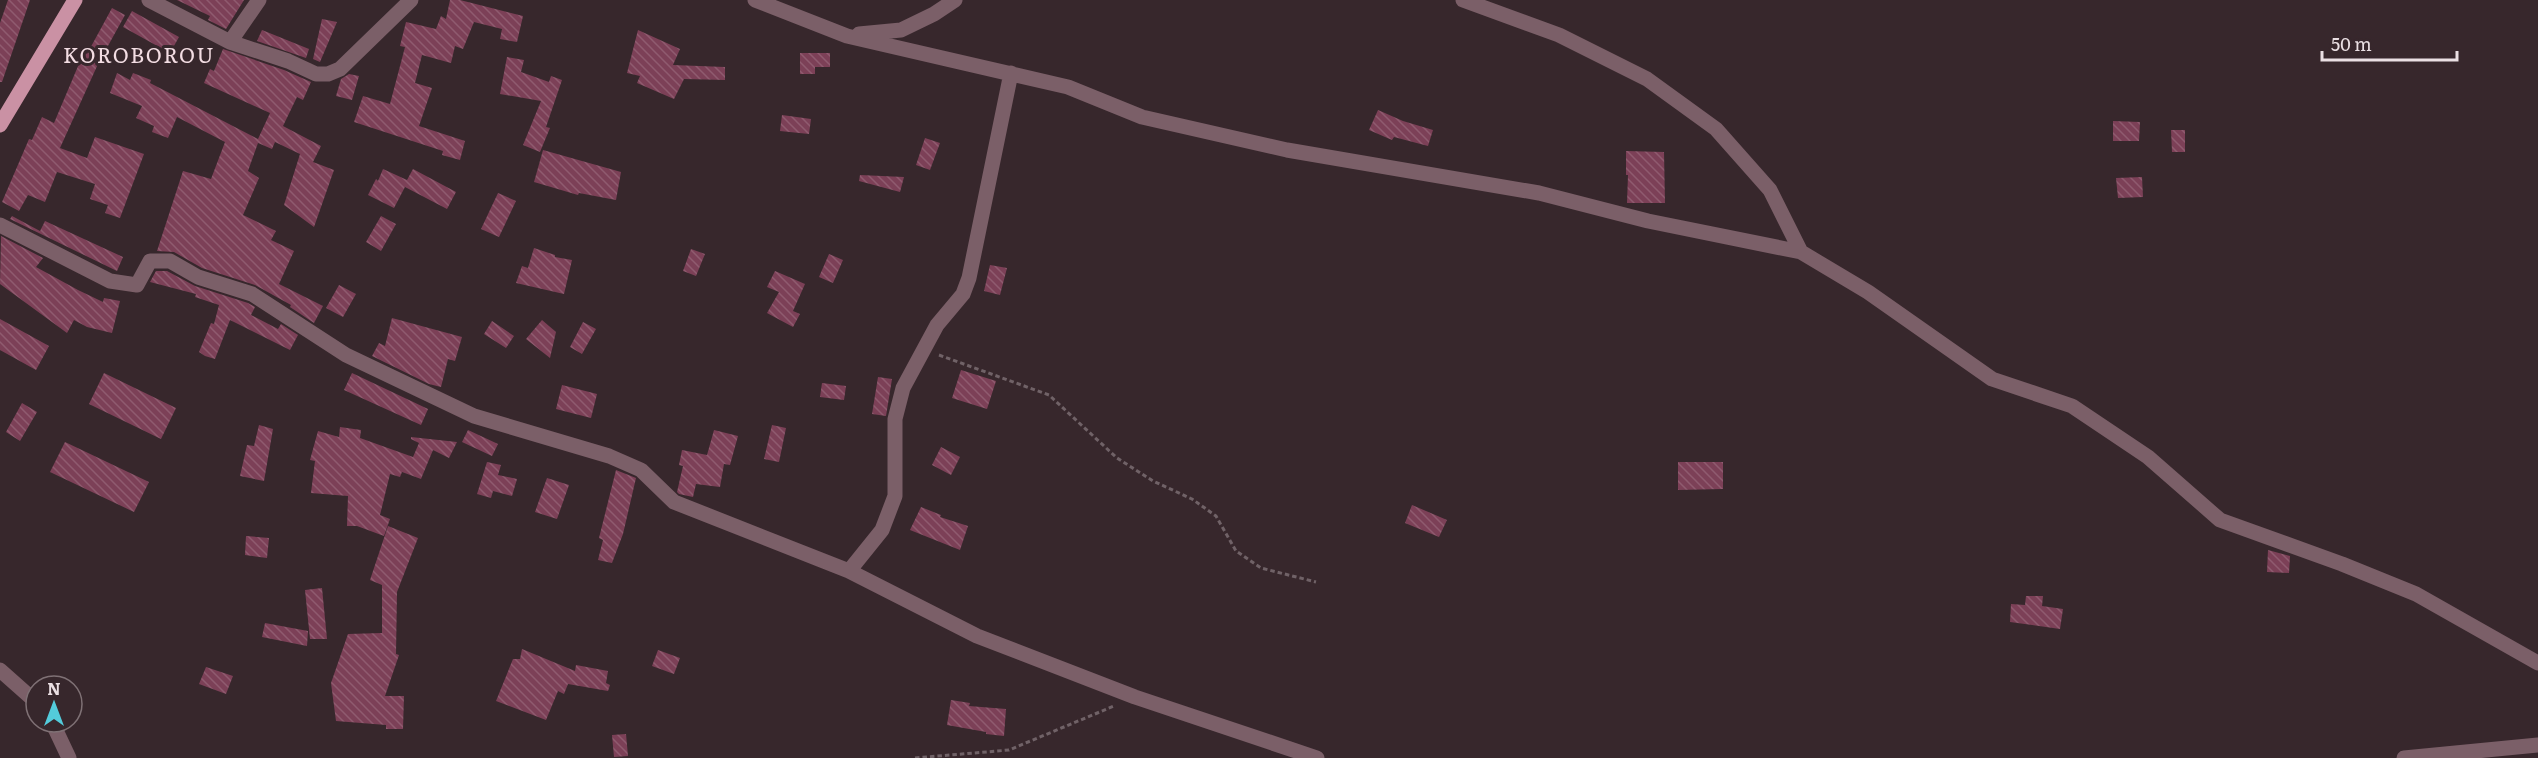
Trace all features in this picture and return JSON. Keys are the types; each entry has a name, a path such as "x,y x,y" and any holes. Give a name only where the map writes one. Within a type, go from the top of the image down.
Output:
{"main road":[{"path":"0,125 75,0"}],"street":[{"path":"149,0 230,42 288,61 316,74 328,74 340,69 411,0"},
{"path":"230,42 259,0"},
{"path":"755,0 847,36 1068,87 1142,117 1298,152 1539,193 1648,221 1802,252 1868,292 1992,379 2072,406 2148,457 2220,520 2342,564 2416,594 2538,663"},
{"path":"847,36 901,30 934,14 955,0"},
{"path":"1463,0 1559,35 1647,79 1716,129 1770,190 1802,252"},
{"path":"849,571 882,530 895,496 894,419 903,388 937,325 963,294 969,278 1011,73"},
{"path":"0,225 110,281 136,285 150,261 170,261 198,277 252,294 346,354 474,416 609,456 641,470 674,502 849,571 977,636 1135,697 1317,758"},
{"path":"0,670 24,691"},
{"path":"58,734 69,758"},
{"path":"2404,758 2538,745"}],"path":[{"path":"923,350 1049,395 1118,458 1153,481 1192,499 1216,516 1236,551 1261,568 1316,582"},
{"path":"915,758 1008,750 1135,697"}],"building":[{"path":"8,0 30,0 2,82 0,82 0,23"},
{"path":"177,0 244,0 226,29 208,20 210,16"},
{"path":"450,0 460,0 523,16 517,42 500,39 502,29 474,22 463,49 455,46 451,63 422,55 415,83 432,88 419,126 465,141 460,160 442,155 443,151 354,122 363,96 390,104 405,47 400,46 406,22 436,29 441,16 446,19"},
{"path":"112,8 125,15 98,64 60,148 87,158 95,137 144,154 120,218 105,213 108,205 90,199 95,184 57,172 45,202 28,195 19,211 2,202 29,139 32,140 42,117 54,123 84,52 87,54"},
{"path":"132,11 179,37 170,53 123,27"},
{"path":"322,19 337,22 320,62 313,59"},
{"path":"262,30 309,49 306,58 257,41"},
{"path":"638,30 680,49 673,65 725,67 725,80 684,79 674,99 637,83 640,76 627,73"},
{"path":"223,49 311,82 303,100 297,97 283,126 321,146 313,162 334,170 314,227 284,205 300,154 275,142 272,149 258,143 248,171 259,178 243,215 276,231 271,240 294,251 279,284 323,306 314,323 290,307 291,305 255,285 202,268 174,252 157,251 183,171 211,179 225,142 177,117 168,138 152,132 154,126 136,118 142,106 110,93 117,73 130,80 133,73 151,80 150,83 258,139 270,113 204,83 210,69 214,71"},
{"path":"800,53 830,53 830,67 815,67 815,74 800,74"},
{"path":"507,57 524,60 521,72 549,82 551,76 562,80 546,127 550,128 540,152 523,145 541,101 500,94"},
{"path":"349,74 359,76 352,100 336,96 341,79"},
{"path":"1378,110 1433,130 1428,146 1394,137 1392,140 1369,130"},
{"path":"782,115 811,119 809,134 780,131"},
{"path":"2113,121 2140,122 2139,141 2113,141"},
{"path":"2171,130 2185,130 2185,152 2172,152"},
{"path":"925,138 940,143 930,170 916,165"},
{"path":"543,150 621,172 616,200 579,193 578,195 534,182"},
{"path":"1626,151 1664,152 1665,203 1627,203"},
{"path":"383,169 407,180 413,169 456,192 447,209 405,187 394,208 368,195"},
{"path":"860,175 904,177 900,192 859,181"},
{"path":"2142,177 2143,197 2118,198 2116,178"},
{"path":"498,193 516,201 499,237 481,229"},
{"path":"12,216 40,231 45,221 123,257 117,271 10,219"},
{"path":"381,216 396,224 381,251 366,242"},
{"path":"1,236 43,258 36,267 78,290 103,302 104,298 120,301 112,333 87,327 74,320 67,333 0,284"},
{"path":"534,248 555,255 555,257 572,260 564,294 516,283 522,266 528,268"},
{"path":"691,249 705,254 696,276 683,271"},
{"path":"829,254 843,260 833,283 819,277"},
{"path":"990,265 1007,268 1000,295 984,291"},
{"path":"156,271 167,271 195,286 248,303 255,307 251,315 278,329 281,324 298,335 290,350 230,320 215,359 205,356 199,352 211,323 214,324 219,305 195,297 196,294 150,282"},
{"path":"775,271 805,284 793,311 800,314 793,327 767,313 779,292 767,287"},
{"path":"339,285 356,294 343,317 326,308"},
{"path":"392,318 462,337 455,361 448,359 441,387 429,384 372,356 379,343 385,346"},
{"path":"0,319 49,346 36,370 0,350"},
{"path":"542,320 556,332 550,358 526,339"},
{"path":"492,321 514,336 506,348 484,334"},
{"path":"583,322 596,329 582,354 570,347"},
{"path":"961,370 996,381 987,409 952,398"},
{"path":"104,373 176,408 161,439 89,404"},
{"path":"352,373 428,409 421,425 344,390"},
{"path":"878,377 892,379 886,416 872,414"},
{"path":"822,383 846,386 844,400 820,397"},
{"path":"562,385 597,394 591,418 556,409"},
{"path":"22,403 37,412 20,441 6,432"},
{"path":"259,425 273,429 264,481 240,476 247,445 254,446"},
{"path":"772,425 786,428 779,462 764,459"},
{"path":"340,427 361,430 360,438 413,457 419,443 411,437 457,442 449,458 433,450 421,479 402,472 400,477 390,474 380,515 390,519 384,536 357,526 347,526 348,496 311,493 315,461 310,460 318,431 339,437"},
{"path":"468,430 498,444 492,456 462,442"},
{"path":"714,430 738,436 730,465 724,464 720,487 696,484 693,497 679,494 677,492 683,466 679,465 682,450 707,455"},
{"path":"65,442 149,482 134,512 50,472"},
{"path":"941,447 960,457 951,475 932,465"},
{"path":"487,462 501,465 498,475 517,479 512,496 493,491 491,498 477,494"},
{"path":"1678,462 1723,462 1723,489 1678,490"},
{"path":"616,470 636,478 623,534 612,563 598,560 603,540 599,538"},
{"path":"547,478 569,485 557,519 535,512"},
{"path":"1412,505 1447,520 1439,537 1405,523"},
{"path":"921,507 941,515 940,517 968,526 960,550 910,530"},
{"path":"388,526 418,538 397,592 396,654 399,655 385,696 404,696 403,729 386,729 386,725 336,721 331,683 348,634 382,633 382,585 370,580"},
{"path":"246,536 269,538 267,558 245,555"},
{"path":"2268,550 2290,556 2289,573 2267,572"},
{"path":"322,588 327,639 310,639 305,590"},
{"path":"2026,596 2043,596 2042,606 2063,609 2060,629 2010,622 2011,604 2025,605"},
{"path":"265,623 308,631 307,646 262,637"},
{"path":"522,649 575,671 576,665 608,671 606,683 610,685 608,691 568,684 564,694 558,691 546,720 496,701 513,659 520,659"},
{"path":"658,650 680,658 674,674 652,666"},
{"path":"206,667 233,676 226,694 199,684"},
{"path":"951,700 970,703 969,706 1006,709 1004,736 947,725"},
{"path":"626,734 628,756 614,757 612,735"}],"district":[{"name":"KOROBOROU","path":"139,53"}]}
